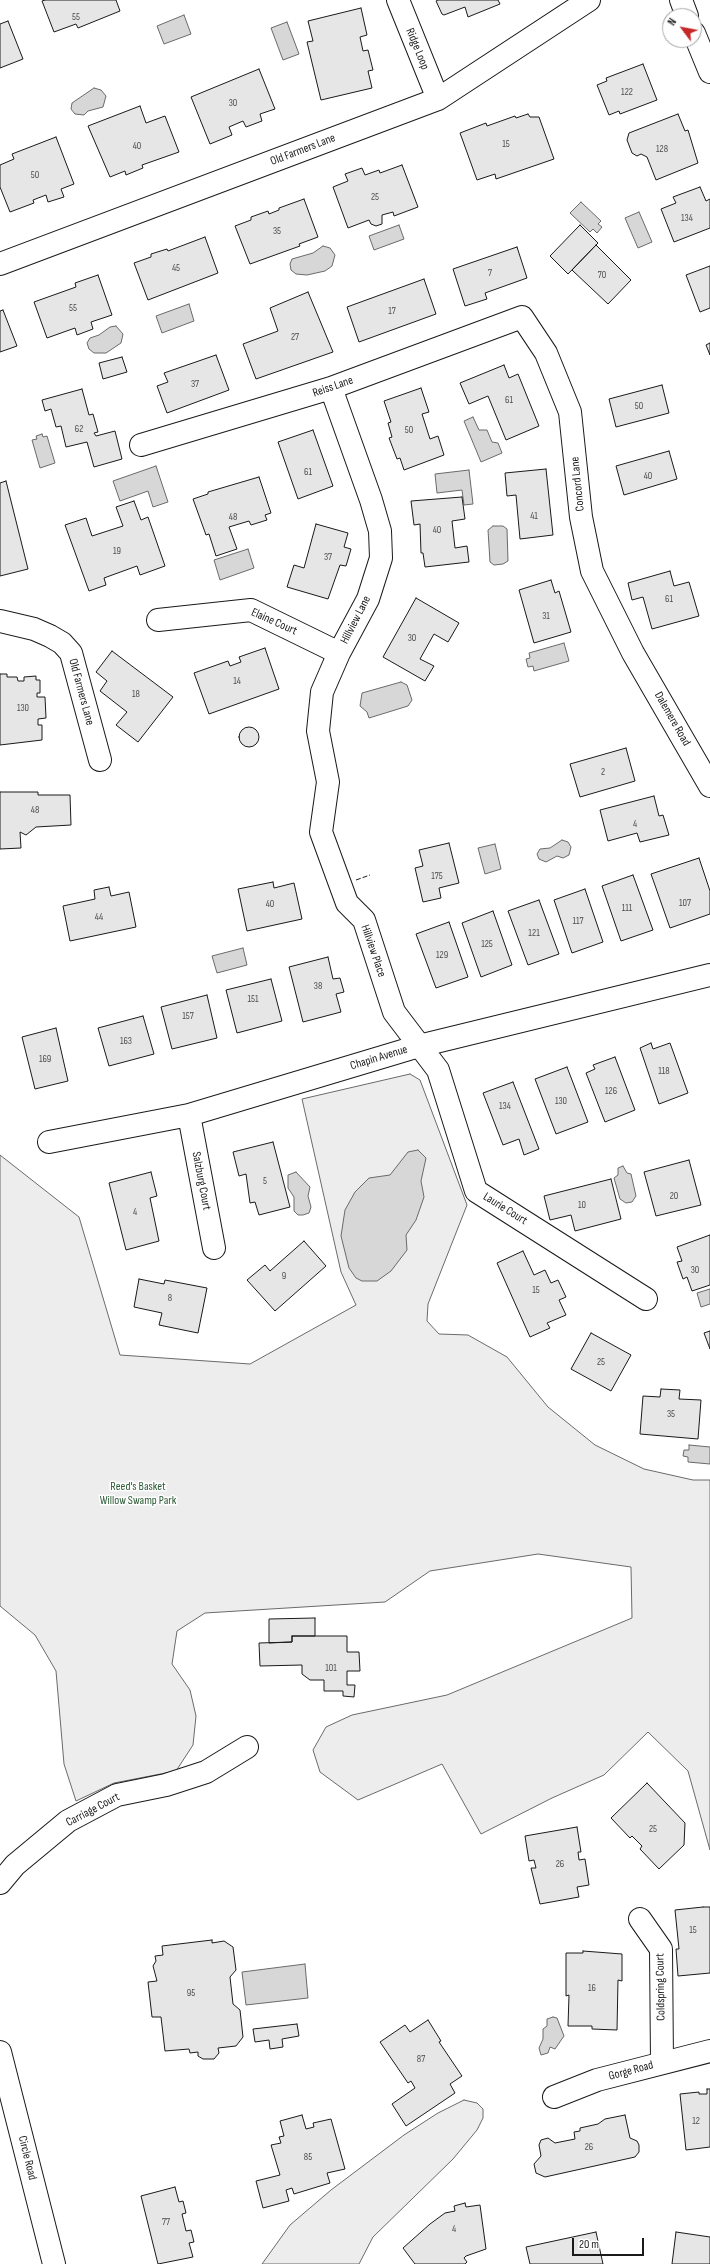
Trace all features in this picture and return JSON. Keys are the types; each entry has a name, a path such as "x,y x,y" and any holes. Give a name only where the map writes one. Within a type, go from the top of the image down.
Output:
{"street":[{"name":"Ridge Loop","path":"398,0 438,99"},
{"name":"Old Farmers Lane","path":"0,264 438,99 589,0"},
{"path":"700,48 710,72"},
{"name":"Reiss Lane","path":"141,445 331,388 522,317"},
{"name":"Concord Lane","path":"522,317 546,353 570,412 581,517 592,571 633,653"},
{"name":"Hillview Lane","path":"325,809 328,782 318,732 322,692 339,653 368,599 380,558 380,531 371,500 331,388"},
{"name":"Elaine Court","path":"158,620 251,610 339,653"},
{"name":"Old Farmers Lane","path":"0,621 34,629 50,636 62,643 71,653 100,760"},
{"name":"Dalemere Road","path":"633,653 710,786"},
{"name":"Hillview Place","path":"325,809 321,832 347,903 364,920 394,1012 419,1046"},
{"name":"Chapin Avenue","path":"49,1142 189,1115 419,1046 710,975"},
{"name":"Laurie Court","path":"419,1046 438,1070 476,1191 646,1299"},
{"name":"Salzburg Court","path":"189,1115 214,1248"},
{"name":"Carriage Court","path":"0,1883 15,1865 68,1821 117,1795 166,1785 206,1772 247,1747"},
{"name":"Coldspring Court","path":"640,1919 661,1950 662,2062"},
{"name":"Gorge Road","path":"554,2097 597,2080 662,2062 710,2051"},
{"name":"Circle Road","path":"0,2052 54,2264"}],"shaded area":[{"path":"184,15 191,34 164,44 157,26"},
{"path":"287,22 299,54 283,60 271,28"},
{"path":"94,88 101,90 106,96 103,107 88,111 84,115 75,114 71,109 72,103"},
{"path":"581,202 601,221 598,224 602,227 597,233 593,229 590,232 570,213"},
{"path":"639,212 652,242 638,248 625,218"},
{"path":"399,225 404,239 374,250 369,236"},
{"path":"323,246 330,248 335,255 332,266 325,271 307,275 296,274 291,270 290,264 292,259 313,253"},
{"path":"189,304 194,321 162,333 156,316"},
{"path":"116,326 123,334 121,343 106,353 94,353 89,349 87,343 90,338 99,335 110,327"},
{"path":"473,417 479,430 487,430 492,442 498,443 502,453 481,462 464,421"},
{"path":"42,434 43,437 47,436 55,463 40,468 32,440 37,439 36,436"},
{"path":"156,466 168,502 153,507 148,491 120,501 113,481"},
{"path":"469,470 473,504 464,505 462,490 437,493 435,474"},
{"path":"493,526 503,526 507,529 508,561 503,564 494,565 490,562 488,530"},
{"path":"248,549 254,568 220,580 214,560"},
{"path":"564,643 569,661 534,671 533,666 528,667 526,659 530,658 529,653"},
{"path":"401,682 407,685 412,700 408,706 369,718 367,712 360,706 362,693"},
{"path":"562,840 568,842 571,847 569,855 563,858 557,856 546,862 539,859 537,854 540,849 550,848"},
{"path":"495,844 501,869 485,874 478,848"},
{"path":"243,948 247,965 217,973 212,956"},
{"name":"Reed's Basket Willow Swamp Park","path":"410,1074 420,1080 467,1205 428,1304 427,1321 439,1334 468,1335 507,1357 548,1407 595,1445 644,1469 693,1480 710,1480 710,1850 688,1771 648,1732 604,1775 552,1798 481,1834 442,1764 358,1800 320,1772 313,1750 326,1727 352,1715 447,1695 632,1618 631,1567 538,1554 430,1571 385,1602 205,1613 177,1631 172,1664 190,1690 196,1716 193,1745 176,1771 114,1783 76,1801 64,1764 56,1671 35,1635 0,1606 0,1155 79,1217 120,1355 250,1364 356,1305 341,1272 302,1099"},
{"path":"418,1150 426,1158 421,1181 424,1197 416,1220 406,1235 407,1250 391,1271 377,1281 362,1281 356,1278 349,1268 341,1236 345,1210 355,1192 369,1178 390,1175 408,1152"},
{"path":"623,1166 627,1173 631,1174 636,1196 632,1202 626,1203 620,1199 614,1178 618,1175 618,1168"},
{"path":"296,1172 310,1187 308,1196 311,1207 309,1213 303,1215 298,1215 294,1211 294,1197 288,1188 288,1175"},
{"path":"710,1289 710,1304 701,1307 697,1293"},
{"path":"689,1445 710,1447 710,1464 688,1462 688,1457 683,1456 684,1450 689,1450"},
{"path":"305,1964 308,1998 246,2005 242,1972"},
{"path":"553,2017 557,2018 564,2036 555,2049 550,2047 548,2053 541,2055 539,2048 543,2039 543,2029 547,2026 547,2019"},
{"path":"464,2100 477,2103 483,2109 483,2118 477,2130 453,2159 373,2237 359,2264 262,2264 290,2225 331,2190 404,2135 438,2113"}],"building":[{"path":"116,0 120,11 78,28 76,24 54,32 42,1"},
{"path":"498,0 500,4 468,17 465,7 444,15 442,14 436,1"},
{"path":"361,8 367,35 360,37 363,51 368,50 373,70 368,71 372,88 321,100 307,42 313,41 308,21"},
{"path":"8,21 23,59 0,68 0,24"},
{"path":"643,64 657,100 620,114 619,111 609,115 597,85 607,81 606,78"},
{"path":"259,69 275,109 260,114 262,121 246,127 243,121 229,127 232,135 210,144 191,97"},
{"path":"140,106 146,123 165,116 179,152 142,165 143,168 126,175 125,171 110,177 88,126"},
{"path":"528,114 530,117 539,117 554,159 496,179 495,174 477,180 460,133 486,123 487,126 515,116 516,118"},
{"path":"678,114 685,131 688,130 698,163 656,180 647,157 641,154 637,156 632,153 627,140 629,133"},
{"path":"56,137 74,184 61,189 64,197 48,202 46,195 33,200 34,203 10,212 0,187 0,165 14,159 12,154"},
{"path":"402,165 418,207 394,216 393,212 382,215 382,224 376,226 371,224 369,220 348,228 333,187 348,181 345,174 362,168 365,175 379,170 380,173"},
{"path":"700,187 706,201 710,199 710,228 674,242 661,209 676,203 673,197"},
{"path":"304,199 318,237 299,244 300,246 250,264 235,226 251,220 251,217 268,211 269,214 279,210 279,208"},
{"path":"580,225 598,243 568,274 550,256"},
{"path":"205,237 218,273 148,300 134,263 151,257 151,254 167,249 168,251"},
{"path":"596,245 631,280 608,304 572,270"},
{"path":"517,247 527,278 485,293 487,299 465,306 453,269"},
{"path":"710,266 710,308 700,312 686,275"},
{"path":"98,275 112,315 91,322 93,329 77,335 75,328 47,338 34,302 76,287 75,283"},
{"path":"424,279 436,314 359,342 347,307"},
{"path":"308,292 333,352 256,379 243,344 278,331 270,308"},
{"path":"3,310 17,346 0,352 0,311"},
{"path":"710,343 710,355 706,345"},
{"path":"216,355 229,390 167,413 157,386 168,382 164,373"},
{"path":"122,357 127,372 103,379 99,363"},
{"path":"504,365 509,378 518,374 539,426 506,440 488,396 469,404 460,383"},
{"path":"662,385 669,413 616,427 609,399"},
{"path":"421,388 429,412 422,414 430,439 438,436 444,455 404,470 400,458 397,459 389,438 392,437 388,423 391,422 384,401"},
{"path":"82,389 89,415 93,414 98,432 94,433 96,436 115,431 122,459 94,467 87,442 66,447 61,426 56,427 51,409 45,411 42,400"},
{"path":"313,430 333,486 298,499 278,442"},
{"path":"669,451 677,479 624,495 616,466"},
{"path":"546,469 553,535 520,539 516,495 507,496 505,473"},
{"path":"259,477 271,513 265,515 267,520 251,525 249,521 229,527 237,549 216,556 209,534 206,535 193,499 208,494 208,492"},
{"path":"6,481 28,569 0,576 0,483"},
{"path":"462,497 465,519 452,521 455,548 467,546 469,562 425,567 423,553 421,553 420,524 414,525 411,501"},
{"path":"134,501 141,520 148,517 165,566 140,575 137,566 104,578 106,585 89,591 65,525 86,518 92,536 123,526 116,507"},
{"path":"316,524 348,533 344,547 351,549 346,566 340,565 328,599 287,587 294,565 304,568"},
{"path":"670,571 674,586 689,582 699,616 652,629 643,597 632,600 628,583"},
{"path":"551,580 555,593 559,591 571,632 534,643 519,590"},
{"path":"416,598 459,623 448,642 434,634 420,659 434,666 425,681 383,657"},
{"path":"265,648 279,689 209,714 194,673 228,661 230,666 241,662 239,657"},
{"path":"112,651 173,697 138,742 116,725 127,712 100,691 107,681 96,672"},
{"path":"0,674 7,674 7,677 17,677 18,681 24,681 24,677 36,676 36,680 40,680 40,693 37,693 37,697 45,697 46,718 38,719 38,725 42,725 42,740 0,745"},
{"path":"245,727 253,727 259,733 259,741 253,747 245,747 239,741 239,733"},
{"path":"626,748 635,781 580,797 570,764"},
{"path":"0,792 38,792 38,795 70,795 71,825 36,827 26,835 20,832 21,848 0,849"},
{"path":"654,796 659,816 663,815 669,835 640,842 637,833 608,841 600,810"},
{"path":"449,843 459,883 439,888 441,898 423,902 415,868 423,866 419,850"},
{"path":"699,858 710,891 710,914 670,928 651,874"},
{"path":"633,875 653,930 621,941 602,886"},
{"path":"273,882 274,888 294,883 302,919 247,931 238,889"},
{"path":"109,887 111,896 129,892 136,927 70,941 63,906 95,899 94,890"},
{"path":"585,889 603,942 572,953 554,900"},
{"path":"539,900 559,954 528,965 508,911"},
{"path":"493,911 512,965 481,977 462,923"},
{"path":"449,922 468,977 436,988 416,934"},
{"path":"328,957 333,979 340,978 344,992 336,994 341,1012 303,1022 289,967"},
{"path":"271,979 282,1021 237,1033 226,990"},
{"path":"207,995 217,1038 172,1049 161,1007"},
{"path":"143,1016 154,1054 109,1066 98,1028"},
{"path":"56,1028 68,1081 35,1089 22,1037"},
{"path":"651,1043 653,1049 670,1043 688,1093 659,1104 640,1048"},
{"path":"615,1057 635,1110 605,1122 586,1073 595,1069 593,1065"},
{"path":"567,1067 588,1122 556,1134 535,1079"},
{"path":"513,1082 539,1149 524,1155 519,1139 503,1145 483,1093"},
{"path":"273,1142 290,1207 259,1215 255,1202 250,1203 246,1174 239,1176 233,1152"},
{"path":"689,1160 701,1205 656,1216 644,1172"},
{"path":"151,1172 157,1196 150,1198 159,1241 126,1250 109,1183"},
{"path":"611,1179 621,1219 575,1231 571,1215 550,1220 544,1196"},
{"path":"710,1235 710,1285 692,1291 687,1277 683,1279 677,1262 682,1261 677,1247"},
{"path":"304,1241 326,1266 275,1311 247,1280 265,1265 270,1271"},
{"path":"523,1251 534,1275 545,1270 551,1283 558,1280 566,1297 559,1300 566,1315 547,1323 550,1328 530,1337 497,1263"},
{"path":"139,1279 164,1284 165,1280 207,1288 198,1333 159,1325 162,1313 134,1307"},
{"path":"710,1331 710,1349 704,1333"},
{"path":"591,1333 631,1355 611,1391 571,1369"},
{"path":"661,1389 680,1390 679,1399 701,1400 698,1439 640,1434 643,1396 660,1397"},
{"path":"315,1618 315,1636 292,1636 292,1642 269,1643 269,1619"},
{"path":"292,1636 347,1636 347,1652 359,1652 360,1671 347,1671 347,1685 355,1685 354,1697 343,1696 343,1691 324,1691 324,1680 310,1680 302,1674 302,1665 260,1666 259,1643 292,1642"},
{"path":"647,1783 685,1823 684,1845 659,1869 640,1849 642,1846 632,1836 630,1838 611,1818"},
{"path":"577,1827 581,1852 578,1852 579,1860 585,1859 589,1885 577,1887 579,1897 540,1904 531,1868 536,1868 534,1860 529,1861 525,1836"},
{"path":"710,1907 710,1973 678,1976 676,1949 679,1949 675,1910"},
{"path":"212,1940 212,1943 224,1941 233,1947 236,1970 230,1977 233,2004 240,2010 243,2037 236,2046 218,2048 219,2053 214,2059 203,2059 198,2056 198,2052 190,2053 189,2049 165,2051 161,2017 152,2017 148,1982 157,1981 153,1966 156,1961 155,1956 163,1955 162,1946"},
{"path":"583,1951 622,1954 622,1981 618,1980 617,2030 592,2029 592,2026 568,2026 569,1995 566,1996 566,1953 583,1953"},
{"path":"428,2020 441,2041 439,2042 462,2076 450,2084 455,2093 406,2126 392,2104 415,2088 411,2081 408,2083 380,2042 405,2025 410,2032"},
{"path":"297,2024 299,2036 282,2039 283,2047 270,2049 269,2040 255,2042 253,2029"},
{"path":"707,2089 710,2089 710,2147 686,2150 680,2094 699,2092 699,2094 707,2094"},
{"path":"302,2115 306,2129 314,2127 313,2123 331,2119 345,2169 327,2173 330,2183 294,2194 292,2188 286,2190 289,2201 263,2208 256,2181 280,2175 271,2145 281,2143 279,2137 284,2136 280,2121"},
{"path":"625,2115 630,2138 637,2141 639,2145 639,2152 635,2157 545,2177 536,2173 534,2164 541,2156 539,2145 541,2140 548,2138 555,2143 575,2139 574,2132 580,2131 580,2128 598,2124 605,2119"},
{"path":"175,2187 179,2202 183,2201 186,2213 182,2214 186,2231 191,2230 194,2242 189,2243 193,2257 158,2264 141,2196"},
{"path":"465,2203 466,2207 480,2205 486,2249 466,2256 464,2258 467,2262 465,2264 415,2264 403,2248 445,2213 455,2211 454,2206"},
{"path":"596,2232 603,2264 530,2264 526,2247"},
{"path":"676,2232 710,2237 710,2264 672,2264"}],"fence":[{"path":"356,880 370,875"}]}
